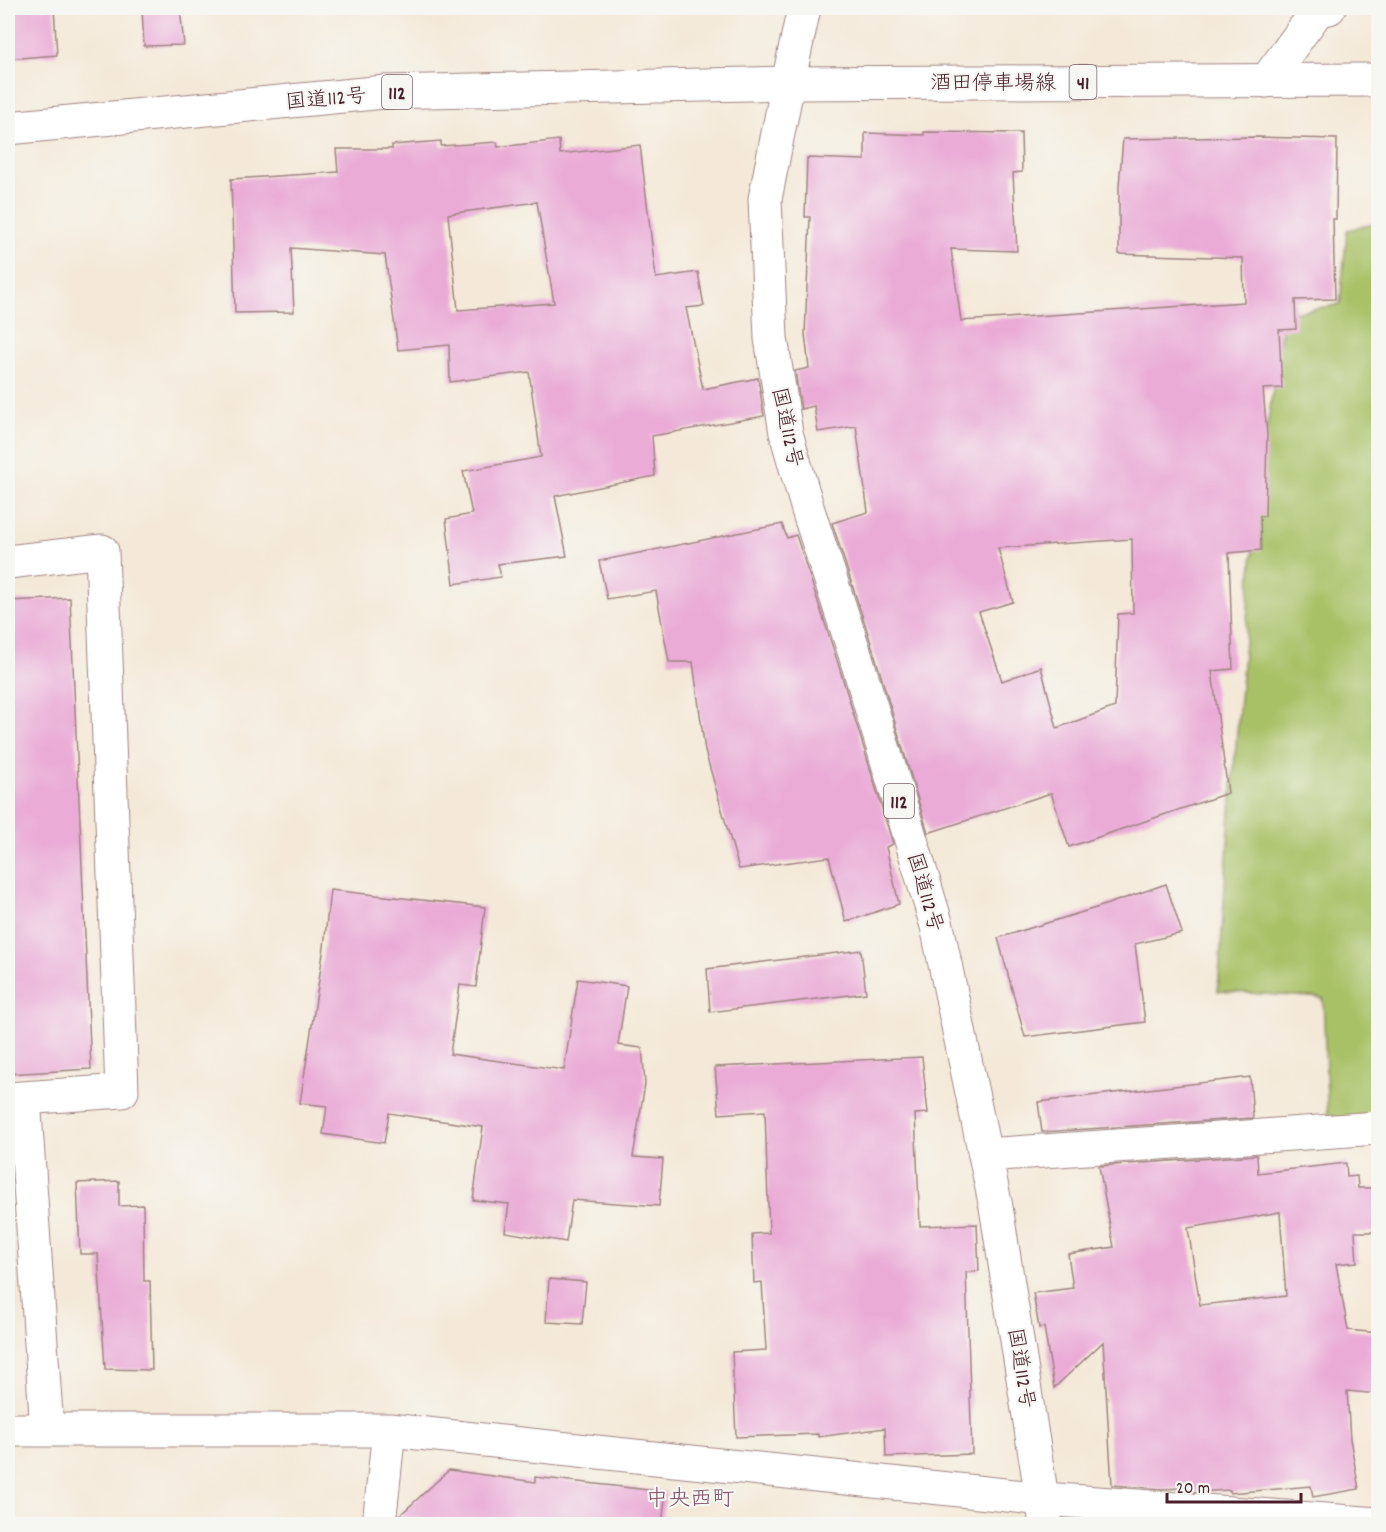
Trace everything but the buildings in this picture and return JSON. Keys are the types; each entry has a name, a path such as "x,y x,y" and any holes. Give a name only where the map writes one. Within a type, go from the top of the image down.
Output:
{"main road":[{"path":"788,83 804,8"},
{"path":"1266,81 1318,10 1329,8"},
{"name":"酒田停車場線","path":"788,83 1378,80"},
{"name":"国道112号","path":"8,128 385,92 788,83 765,199 771,338 786,433 937,926 996,1207 1045,1512"},
{"path":"8,561 102,551 122,1091 16,1098 47,1430"},
{"path":"985,1155 1378,1128"},
{"path":"8,1430 389,1430 1045,1512 1378,1524"},
{"path":"379,1524 389,1430"}],"green space":[{"path":"1378,223 1378,1124 1328,1122 1323,998 1218,991 1230,812 1259,482 1284,315 1340,304 1347,230"}],"district":[{"name":"中央西町","path":"690,1497"}]}
